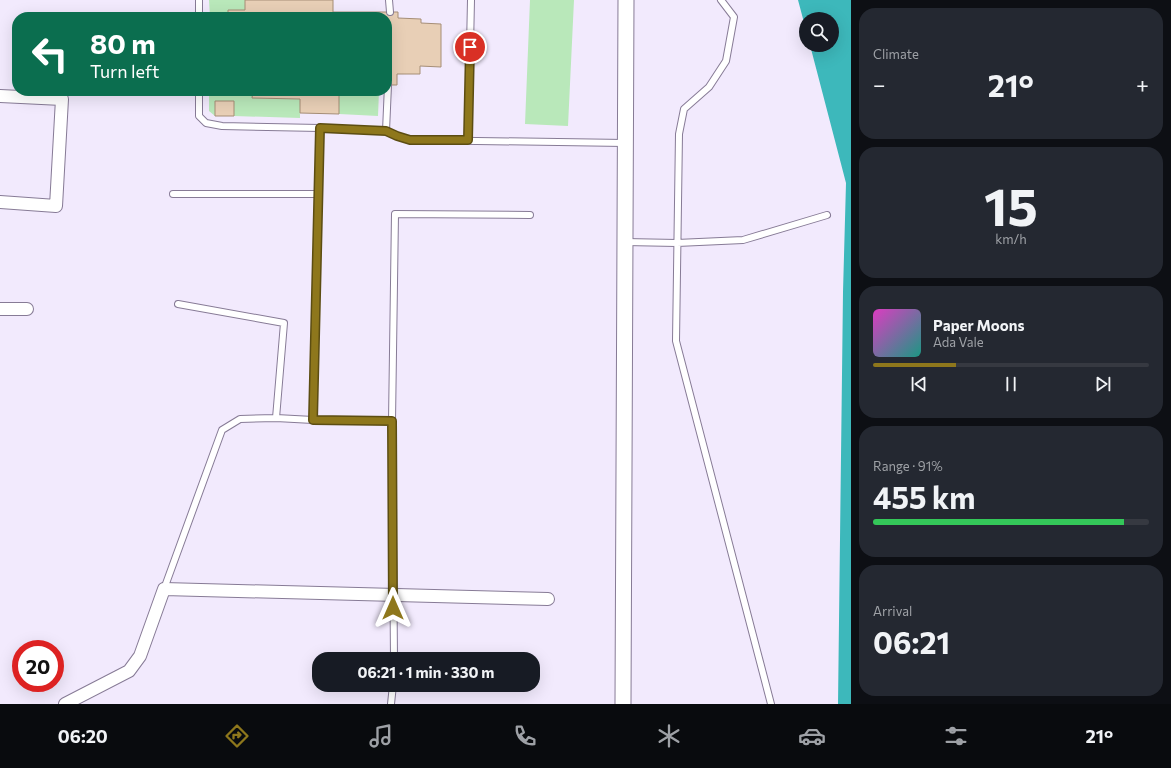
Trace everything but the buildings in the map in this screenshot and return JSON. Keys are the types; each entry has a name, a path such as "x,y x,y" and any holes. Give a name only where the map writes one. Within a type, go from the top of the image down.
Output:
{"street":[{"path":"623,704 626,0"},
{"path":"0,96 62,99 56,206 0,202"},
{"path":"0,309 27,309"},
{"path":"65,704 129,671 140,656 164,589 548,599"}],"lane":[{"path":"199,0 199,12"},
{"path":"389,0 390,12"},
{"path":"468,140 471,0"},
{"path":"721,0 734,17 726,61 709,86 684,109 679,134 676,341 771,704"},
{"path":"199,96 199,116 206,123 222,126 386,131 410,140 625,143"},
{"path":"386,131 388,96"},
{"path":"313,420 320,128"},
{"path":"173,194 318,194"},
{"path":"394,652 392,421 395,214 530,215"},
{"path":"625,242 677,243 743,240 827,215"},
{"path":"178,304 284,323 276,418"},
{"path":"164,589 222,430 240,419 276,418 392,421"},
{"path":"391,704 392,692"}],"shaded area":[{"path":"209,0 245,0 245,10 240,12 210,12"},
{"path":"530,0 574,0 568,126 525,124"},
{"path":"798,0 851,0 851,704 838,704 843,292 846,183 812,52 839,52 839,12 801,12"},
{"path":"209,96 253,96 253,98 300,99 300,118 234,116 233,101 215,101 215,116 209,111"},
{"path":"339,96 379,96 378,116 339,114"}],"route":[{"path":"393,608 392,421 313,420 320,128 386,131 410,140 468,140 470,47"}]}
